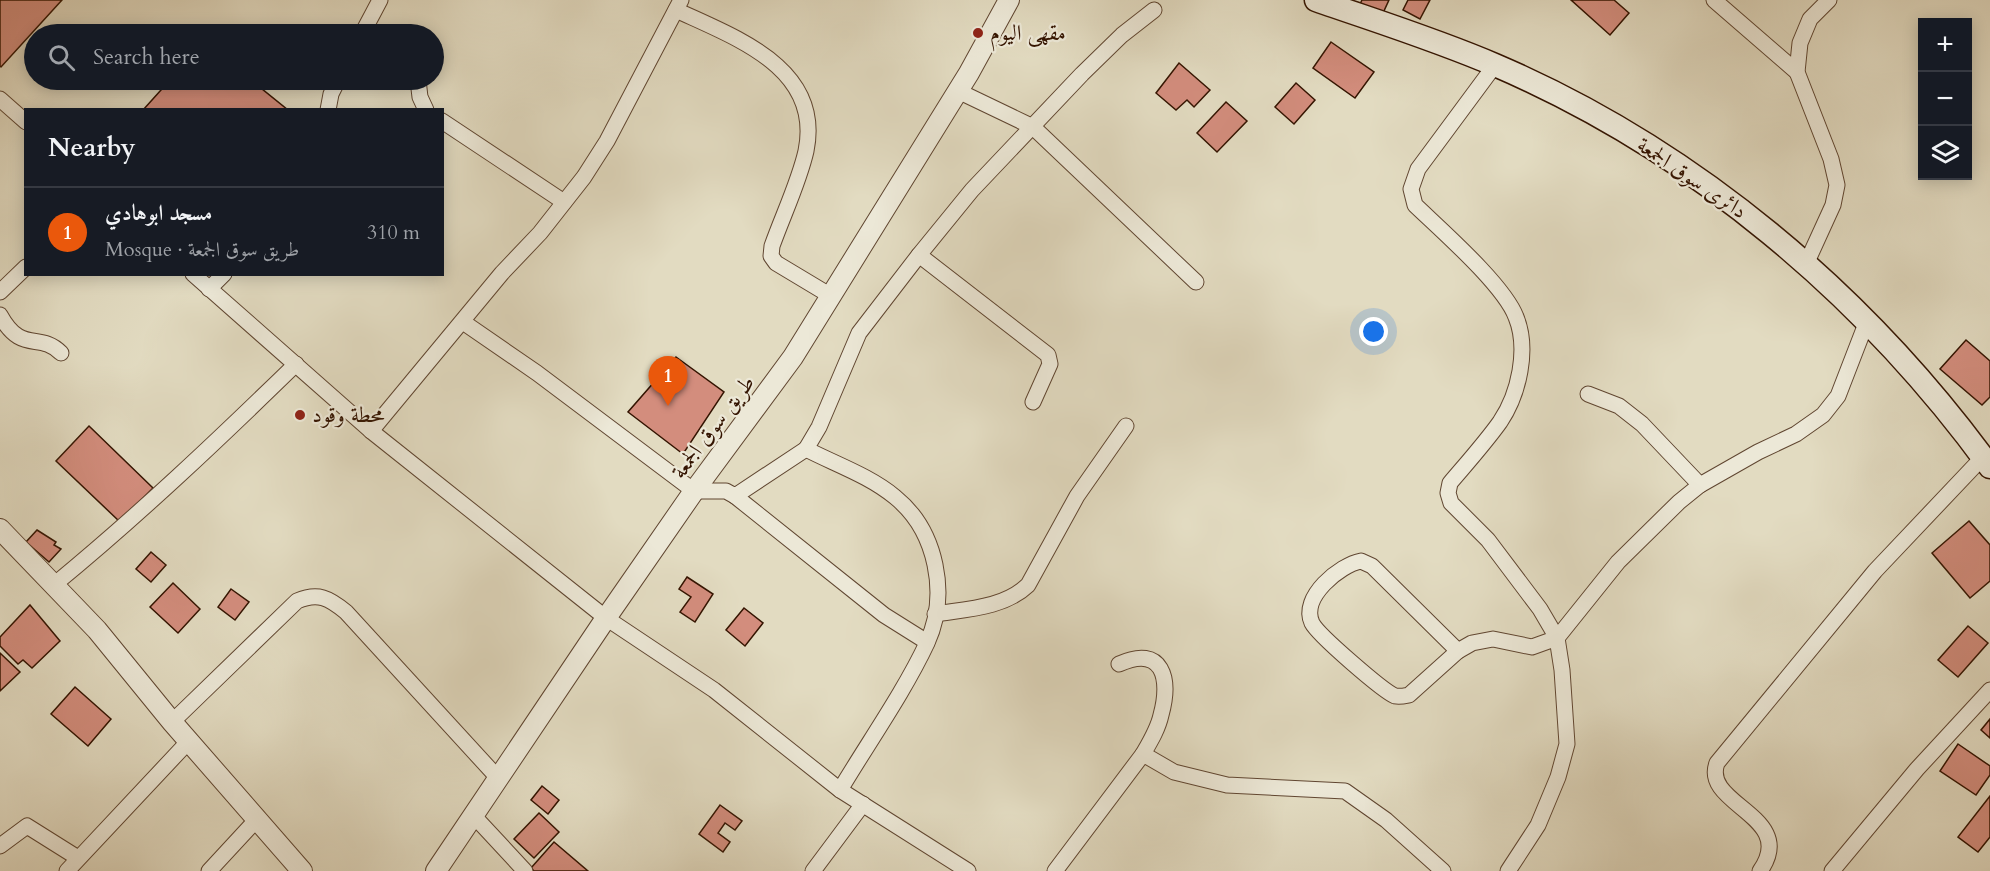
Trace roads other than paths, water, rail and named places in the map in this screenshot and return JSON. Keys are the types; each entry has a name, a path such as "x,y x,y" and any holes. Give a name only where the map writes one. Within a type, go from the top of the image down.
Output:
{"main road":[{"name":"دائرى سوق الجمعة","path":"1316,0 1495,65 1590,112 1672,162 1772,234 1806,262 1866,321 1951,415 1986,462"}],"street":[{"path":"367,24 380,0"},
{"name":"طريق سوق الجمعة","path":"436,871 694,491 769,393 993,34 1009,0"},
{"path":"1714,0 1797,72"},
{"path":"1806,262 1833,205 1837,185 1831,159 1797,72 1800,43 1810,19 1829,0"},
{"path":"371,431 564,202 607,141 679,5 772,60 795,84 807,110 806,151 772,246 771,256 776,263 831,296"},
{"path":"735,496 806,449 819,427 859,333 919,255 972,190 1122,35 1154,10"},
{"path":"1495,65 1418,170 1412,189 1415,205 1492,282 1516,315 1522,341 1518,382 1501,421 1450,483 1448,493 1451,503 1488,540 1540,609 1557,638 1566,702 1567,744 1558,777 1538,825 1508,871"},
{"path":"328,108 333,90"},
{"path":"419,90 425,108"},
{"path":"958,91 1033,127 1196,282"},
{"path":"0,99 24,120"},
{"path":"444,122 564,202"},
{"path":"919,255 1048,355 1050,364 1033,402"},
{"path":"0,292 24,269"},
{"path":"195,276 371,431 606,618 714,690 840,789 968,871"},
{"path":"209,289 222,276"},
{"path":"0,315 19,339 55,347 61,353"},
{"path":"1458,651 1372,566 1361,561 1335,571 1313,599 1310,609 1312,623 1354,664 1393,695 1409,695 1458,651 1472,643 1493,639 1532,647 1557,638 1618,562 1700,485 1758,452 1796,434 1823,416 1838,396 1866,321"},
{"path":"463,322 546,379 694,491 726,490 735,496 884,615 927,642"},
{"path":"55,584 189,469 296,364"},
{"path":"1588,394 1619,406 1642,424 1700,485"},
{"path":"935,614 1003,602 1017,595 1028,585 1077,496 1126,426"},
{"path":"806,449 895,497 922,527 934,559 938,594 927,642 840,789"},
{"path":"1764,870 1768,854 1768,836 1761,824 1716,783 1714,772 1717,763 1875,571 1986,462"},
{"path":"1,531 55,584 97,630 188,742 258,818 302,871"},
{"path":"172,722 297,601 309,596 319,596 332,600 346,612 498,778"},
{"path":"1055,871 1143,754 1161,715 1165,676 1158,664 1148,657 1132,658 1119,664"},
{"path":"1832,871 1917,768 1990,690"},
{"path":"67,871 188,742"},
{"path":"1143,754 1174,772 1227,785 1345,791 1386,819 1443,871"},
{"path":"813,871 863,804"},
{"path":"473,815 525,871"},
{"path":"210,871 258,818"},
{"path":"0,846 27,826 78,858"}],"place":[{"name":"مقهى اليوم","path":"978,33"},
{"name":"مسجد ابوهادي","path":"668,406"},
{"name":"محطة وقود","path":"300,415"}]}
